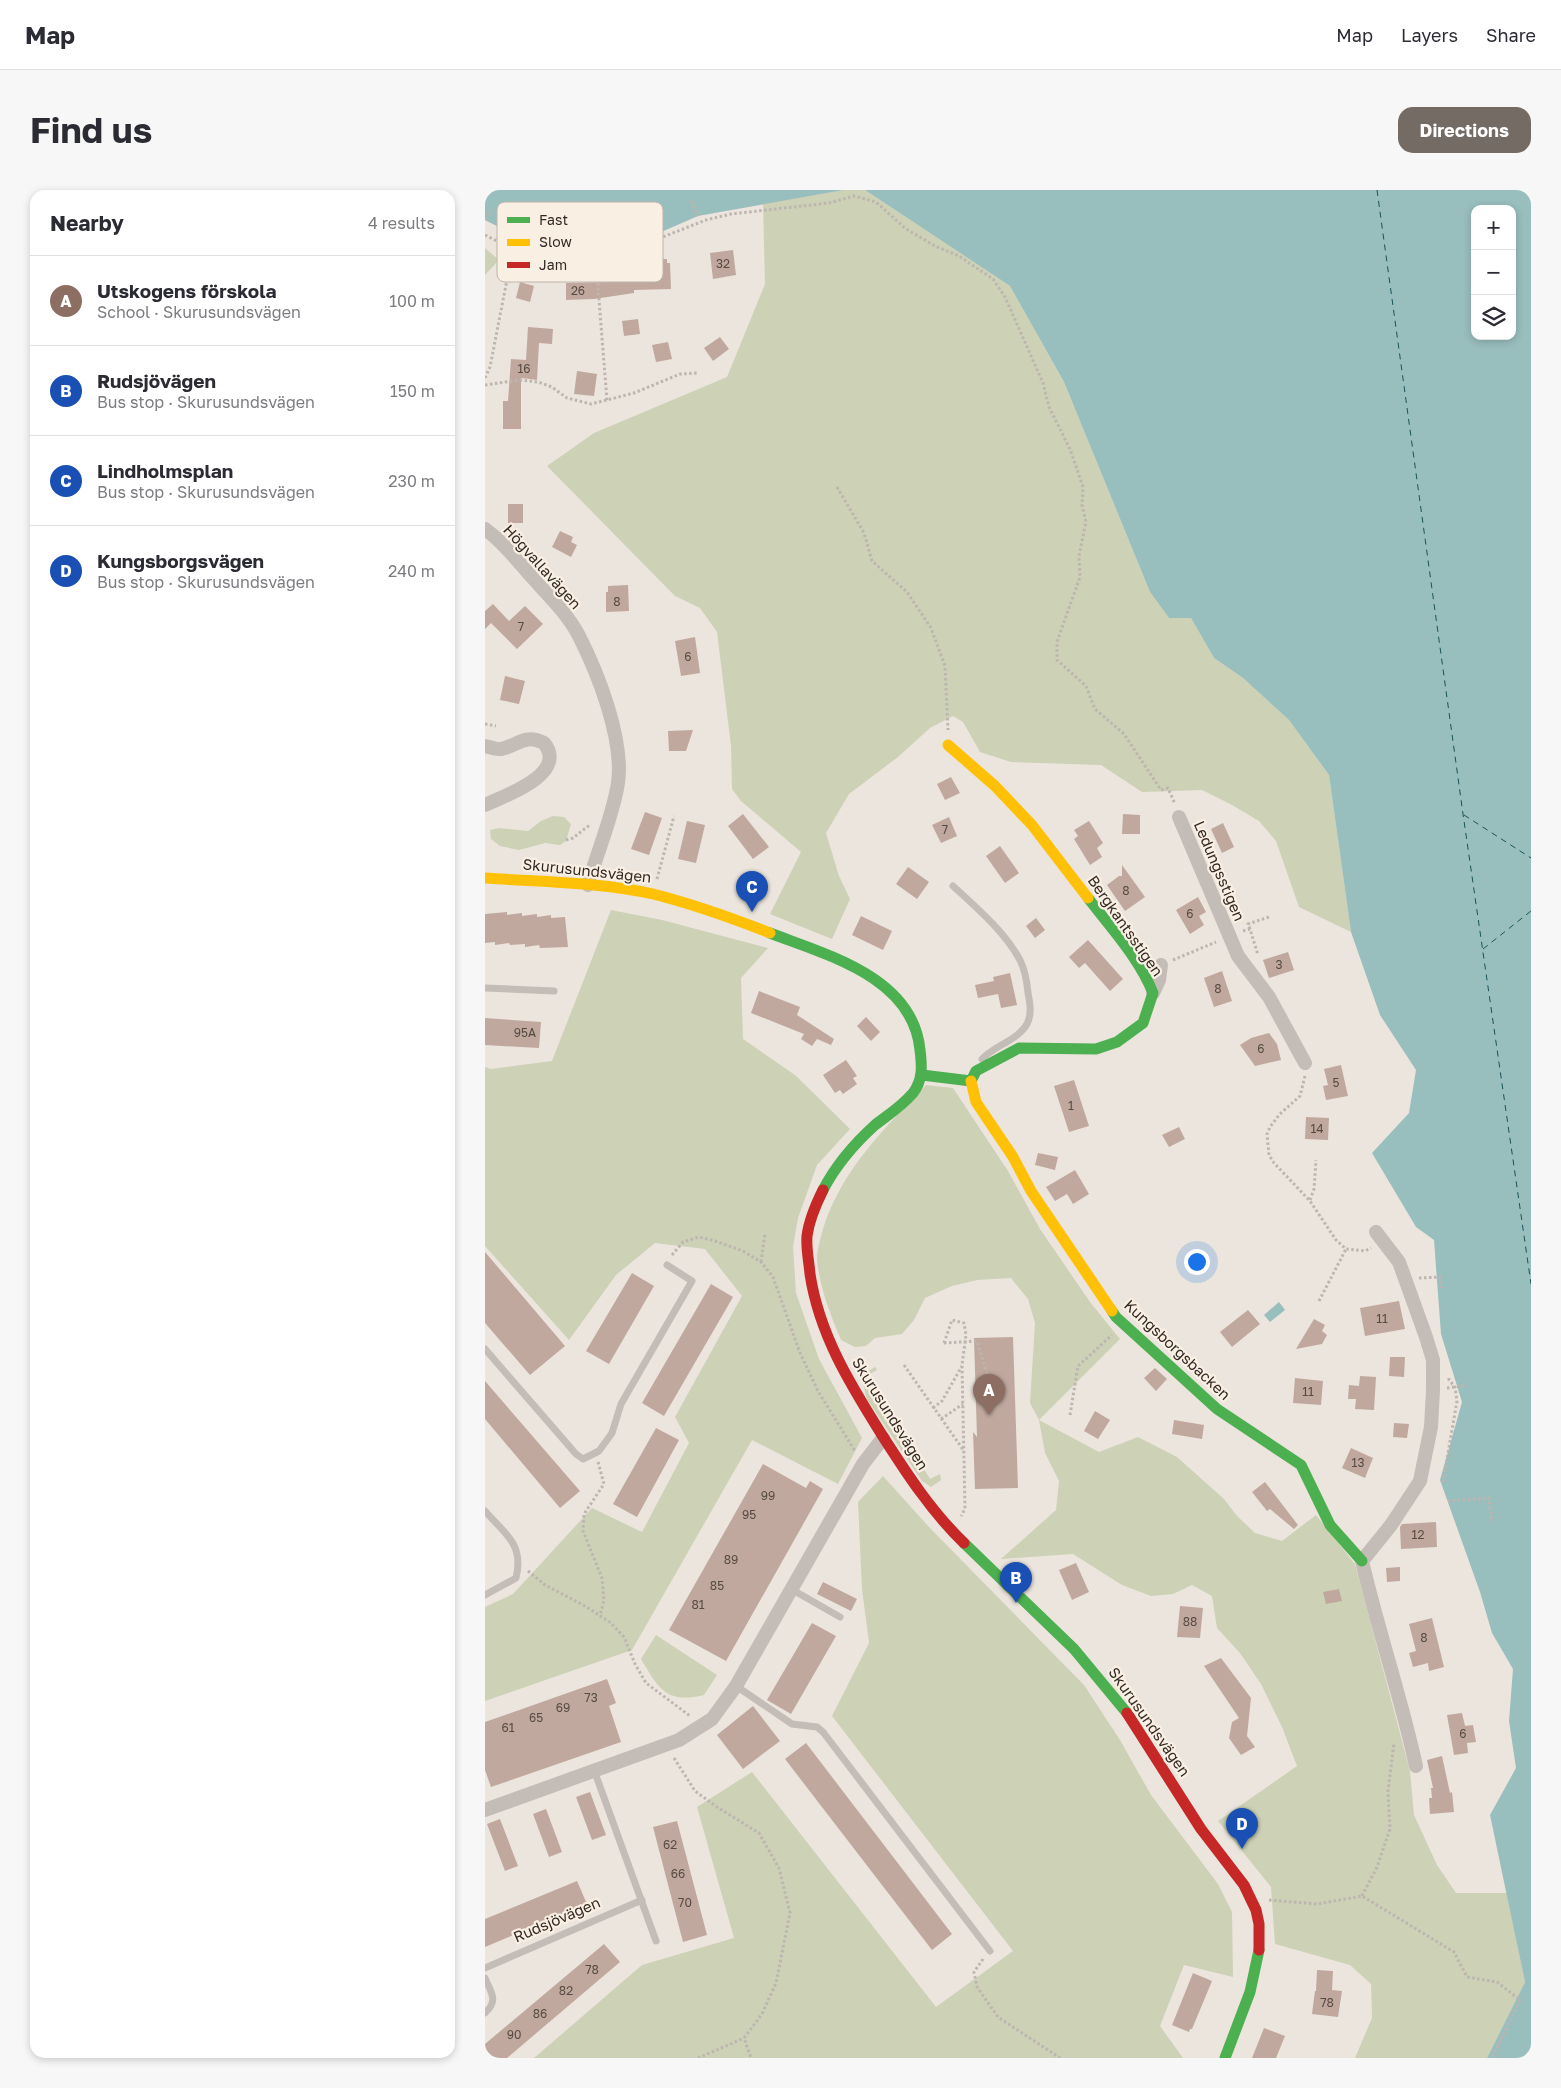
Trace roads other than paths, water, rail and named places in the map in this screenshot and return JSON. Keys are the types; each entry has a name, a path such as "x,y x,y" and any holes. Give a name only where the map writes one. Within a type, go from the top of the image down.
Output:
{"street":[{"name":"Högvallavägen","path":"485,529 498,539 558,606 577,633 595,671 614,730 618,751 618,783 588,885"},
{"path":"485,746 500,750 522,740 531,739 544,743 549,751 546,767 530,784 485,804"},
{"name":"Bergkantsstigen","path":"948,745 995,786 1032,825 1141,968 1153,993 1143,1023 1117,1042 1096,1049 1019,1048 973,1076"},
{"name":"Ledungsstigen","path":"1179,818 1239,956 1269,997 1305,1063"},
{"name":"Skurusundsvägen","path":"485,878 588,885 652,894 717,912 850,964 868,975 900,1001 910,1015 918,1029 921,1044 922,1075 917,1086 906,1101 869,1130 835,1170 825,1186 807,1234 812,1291 822,1329 859,1401 933,1511 1072,1646 1104,1683 1201,1828 1245,1884 1260,1926 1259,1946 1245,2005 1225,2058"},
{"path":"1153,993 1159,980 1161,965"},
{"path":"922,1075 973,1076"},
{"name":"Kungsborgsbacken","path":"973,1076 976,1102 1013,1157 1045,1215 1095,1288 1124,1325 1217,1409 1301,1465 1330,1525 1362,1561"},
{"path":"1380,1238 1399,1262 1433,1360 1431,1426 1420,1481 1391,1524 1362,1561 1370,1598 1391,1665 1416,1766"},
{"path":"485,1810 679,1740 712,1719 736,1686 863,1464 883,1438"}],"lane":[{"path":"953,886 989,920 1020,960 1029,996 1030,1012 1026,1024 1018,1033 983,1058 973,1076"},
{"path":"485,988 554,992"},
{"path":"485,1350 576,1454 583,1459 599,1451 612,1433 621,1404 691,1281 667,1265"},
{"path":"485,1511 517,1548 519,1565 516,1578 485,1595"},
{"path":"791,1588 840,1617"},
{"path":"736,1686 792,1724 817,1727 823,1732 990,1951"},
{"path":"594,1770 656,1941"},
{"name":"Rudsjövägen","path":"485,1968 641,1900"},
{"path":"485,1978 494,2000 492,2006 485,2013"}],"water":[{"path":"485,190 844,190 698,216 663,231 663,202 497,202 497,226 485,220"},
{"path":"865,190 1531,190 1531,2058 1487,2058 1525,1982 1490,1815 1516,1768 1509,1721 1513,1669 1492,1633 1480,1592 1440,1480 1462,1402 1441,1334 1434,1240 1416,1227 1372,1153 1409,1113 1416,1070 1380,1015 1351,932 1329,775 1289,720 1243,678 1214,658 1191,618 1169,618 1150,592 1064,382 1010,286"},
{"path":"1279,1302 1285,1310 1270,1322 1264,1315"}],"place":[{"name":"Lindholmsplan","path":"752,912"},
{"name":"Utskogens förskola","path":"989,1415"},
{"name":"Rudsjövägen","path":"1016,1603"},
{"name":"Kungsborgsvägen","path":"1242,1849"}]}
